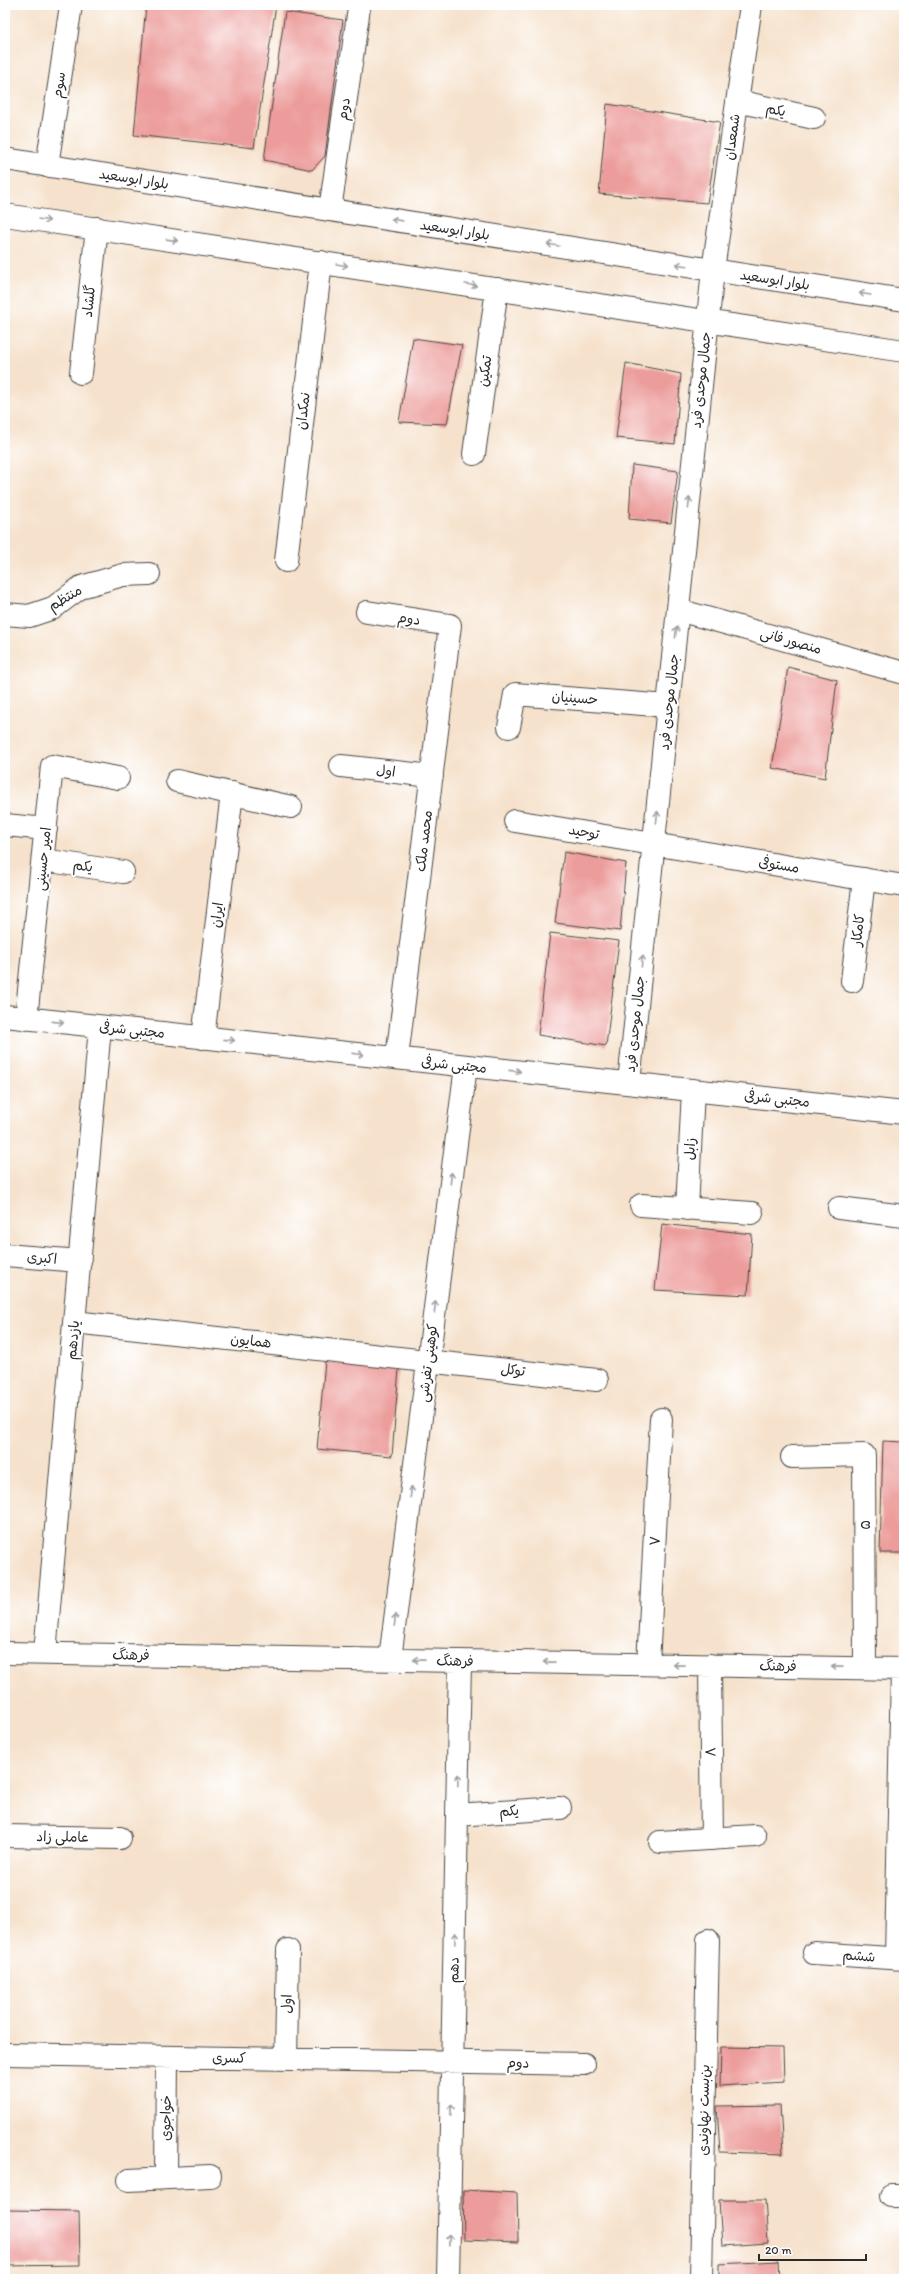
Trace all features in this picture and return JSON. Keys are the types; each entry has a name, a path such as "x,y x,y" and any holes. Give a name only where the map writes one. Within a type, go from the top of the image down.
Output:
{"street":[{"name":"سوم","path":"47,166 70,5"},
{"name":"شمعدان","path":"707,321 751,5"},
{"name":"دوم","path":"330,210 359,8"},
{"name":"یکم","path":"737,102 814,118"},
{"name":"بلوار ابوسعید","path":"5,159 904,300"},
{"path":"5,215 904,351"},
{"name":"گلشاد","path":"81,373 97,228"},
{"name":"نمکدان","path":"286,561 321,262"},
{"name":"تمکین","path":"474,454 497,289"},
{"name":"جمال موحدی فرد","path":"629,1083 707,321"},
{"name":"منتظم","path":"5,614 29,616 53,608 81,587 122,575 149,574"},
{"name":"منصور فانی","path":"678,610 904,673"},
{"name":"دوم","path":"367,612 450,625"},
{"name":"محمد ملک","path":"397,1058 450,625"},
{"name":"حسینیان","path":"509,727 515,694 668,706"},
{"name":"امیر حسینی","path":"26,1019 52,766 118,778"},
{"name":"اول","path":"341,766 432,776"},
{"path":"177,781 292,807"},
{"name":"ایران","path":"203,1038 232,793"},
{"name":"توحید","path":"515,821 654,844"},
{"path":"5,825 46,829"},
{"name":"مستوفی","path":"654,844 904,886"},
{"name":"یکم","path":"43,860 123,872"},
{"name":"کامکار","path":"852,981 864,879"},
{"name":"مجتبی شرفی","path":"5,1016 904,1113"},
{"name":"یازدهم","path":"46,1653 100,1027"},
{"name":"کوهینی تفرشی","path":"390,1659 466,1066"},
{"name":"زابل","path":"687,1209 693,1090"},
{"path":"641,1205 752,1214"},
{"path":"839,1208 904,1216"},
{"name":"اکبری","path":"5,1255 80,1261"},
{"name":"همایون","path":"74,1322 428,1360"},
{"name":"توکل","path":"428,1360 597,1380"},
{"name":"۷","path":"648,1664 662,1419"},
{"name":"۵","path":"792,1456 864,1455 865,1668"},
{"name":"فرهنگ","path":"5,1653 903,1669"},
{"name":"دهم","path":"448,2279 460,1661"},
{"name":"۸","path":"710,1665 712,1839"},
{"path":"900,1958 903,1669"},
{"name":"یکم","path":"457,1814 560,1808"},
{"name":"عاملی زاد","path":"5,1836 120,1838"},
{"path":"660,1842 755,1836"},
{"name":"بن‌بست نهاوندی","path":"701,2279 708,1940"},
{"name":"اول","path":"286,2058 288,1950"},
{"name":"ششم","path":"814,1953 900,1958"},
{"name":"کسری","path":"5,2054 452,2062"},
{"name":"خواجوی","path":"166,2178 167,2057"},
{"name":"دوم","path":"452,2062 584,2064"},
{"path":"129,2180 210,2176"}],"building":[{"path":"146,5 276,5 254,148 134,135"},
{"path":"285,12 343,20 325,156 312,170 264,160"},
{"path":"607,104 720,122 707,203 599,194"},
{"path":"413,338 462,345 447,424 399,422"},
{"path":"626,363 681,374 675,444 616,438"},
{"path":"632,465 678,471 671,523 629,519"},
{"path":"788,667 837,680 825,778 772,768"},
{"path":"564,852 626,863 620,931 555,923"},
{"path":"550,933 619,941 606,1046 538,1035"},
{"path":"662,1224 752,1234 748,1295 655,1290"},
{"path":"325,1361 399,1368 392,1456 317,1449"},
{"path":"883,1441 904,1442 904,1553 880,1553"},
{"path":"721,2047 783,2048 784,2082 720,2086"},
{"path":"780,2105 783,2154 720,2152 717,2106"},
{"path":"463,2190 517,2193 518,2242 464,2240"},
{"path":"719,2200 765,2200 768,2243 722,2246"},
{"path":"5,2210 79,2211 80,2265 5,2266"},
{"path":"778,2261 779,2279 719,2279 719,2264"}]}
